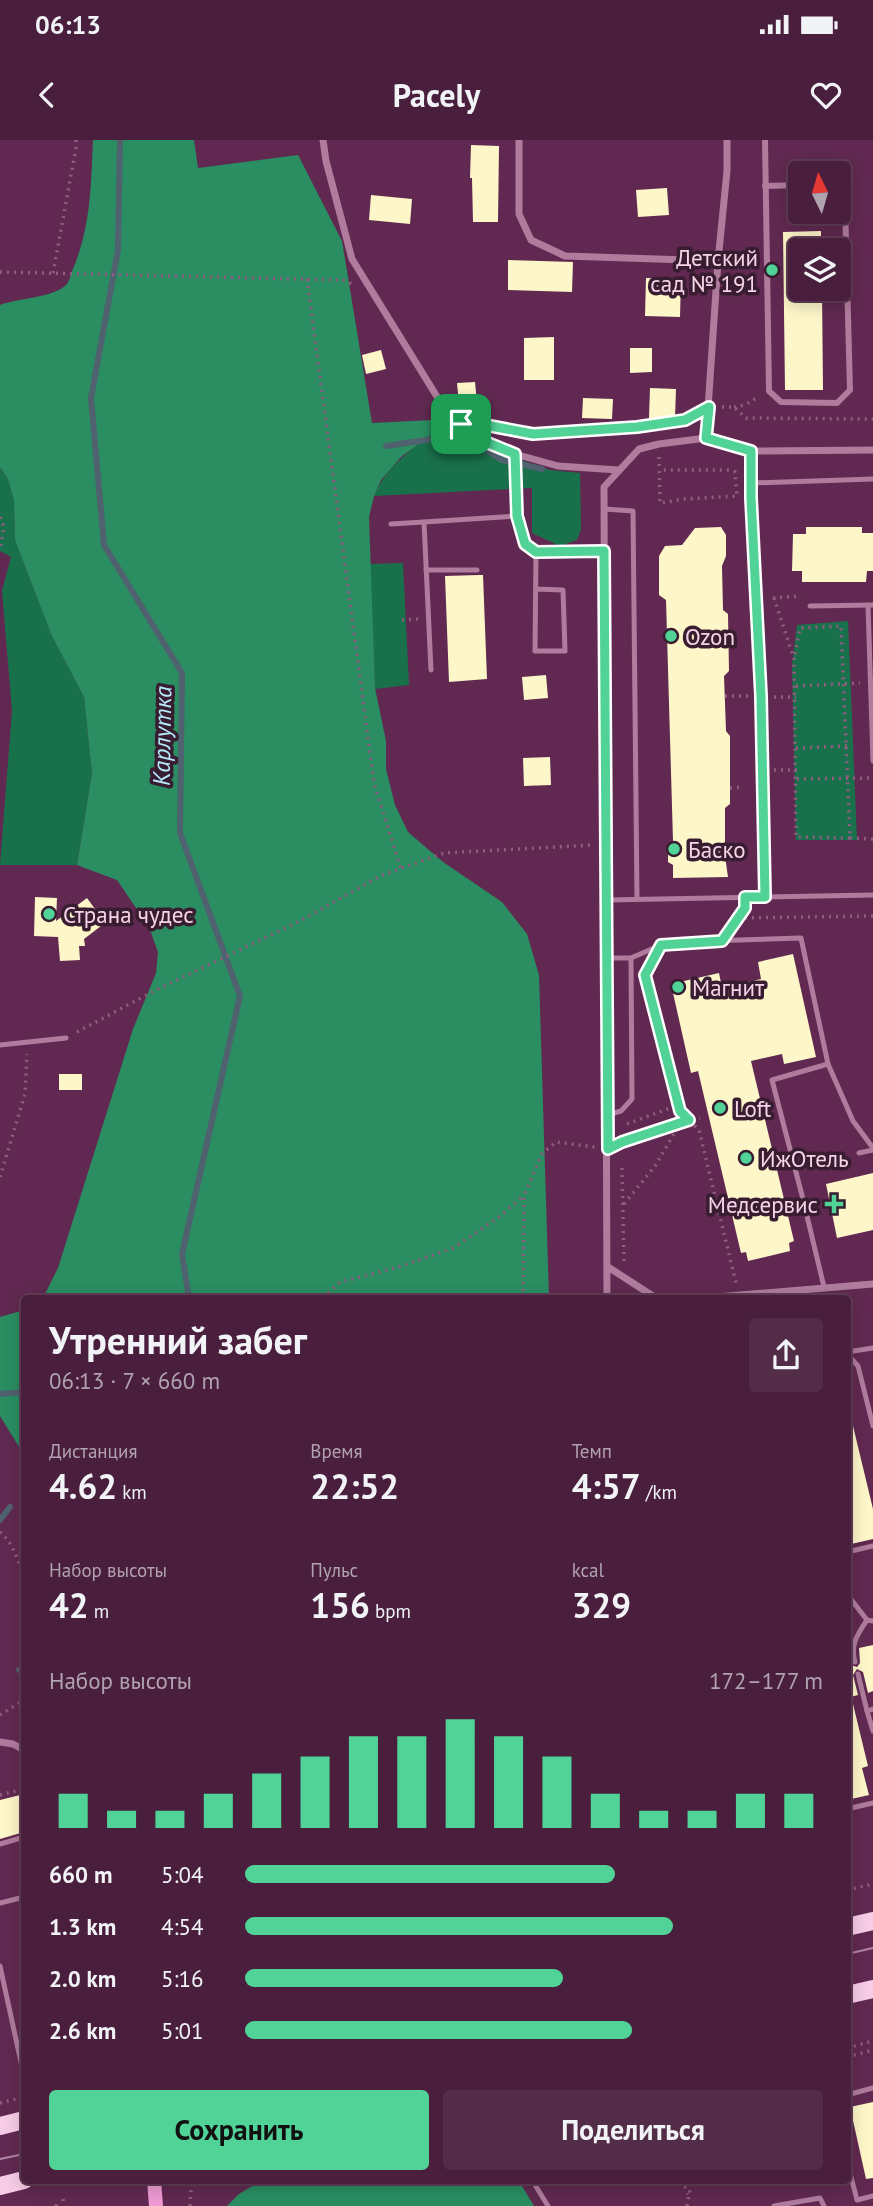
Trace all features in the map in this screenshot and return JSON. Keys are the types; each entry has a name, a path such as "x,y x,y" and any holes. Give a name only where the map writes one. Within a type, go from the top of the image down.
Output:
{"main road":[{"path":"851,1926 873,1921"},
{"path":"851,1994 873,1989"},
{"path":"0,2126 21,2121"},
{"path":"0,2186 21,2181"},
{"path":"154,2184 156,2206"}],"street":[{"path":"323,140 352,259 444,408 476,438 515,454 558,466 618,470"},
{"path":"519,140 519,214 531,240 565,256 718,261"},
{"path":"706,438 727,170 727,140"},
{"path":"765,140 769,391 781,402 837,403 850,390 846,224"},
{"path":"765,186 788,185"},
{"path":"607,1295 604,487 639,449 659,444 706,438 751,451 873,450"},
{"path":"608,1267 651,1295"},
{"path":"748,1295 873,1284"},
{"path":"0,1742 21,1748"}],"lane":[{"path":"751,451 761,696 765,897"},
{"path":"751,483 873,478"},
{"path":"604,509 633,511 637,898"},
{"path":"391,524 517,516 525,544 536,552 604,551"},
{"path":"424,522 431,670"},
{"path":"536,552 535,651 565,651 563,590 536,589"},
{"path":"426,570 477,570"},
{"path":"810,607 870,605 873,761"},
{"path":"607,900 873,895"},
{"path":"607,958 631,958 661,945 801,938 828,1064 853,1121 873,1149 859,1153"},
{"path":"607,1115 621,1111 632,1099 631,958"},
{"path":"0,1045 66,1038"},
{"path":"804,1202 772,1080 828,1064"},
{"path":"807,1216 824,1287"},
{"path":"851,1352 873,1348"},
{"path":"851,1358 858,1366 873,1426"},
{"path":"851,1551 873,1546"},
{"path":"851,1599 870,1621 856,1637 852,1650 855,1662"},
{"path":"858,1674 870,1710 873,1731"},
{"path":"851,1808 873,1803"},
{"path":"0,1844 21,1838"},
{"path":"0,1903 21,1898"},
{"path":"0,1966 21,2062"},
{"path":"851,2094 873,2088"},
{"path":"851,2177 857,2200 873,2196"},
{"path":"534,2184 548,2206"},
{"path":"774,2206 820,2198 824,2206"}],"path":[{"path":"53,273 76,140"},
{"path":"0,272 343,280"},
{"path":"307,279 374,783 401,869"},
{"path":"734,407 745,405 769,391"},
{"path":"461,424 480,424 533,434 637,427 685,420 709,407"},
{"path":"659,444 660,503 737,496 735,472 660,470"},
{"path":"515,454 517,516"},
{"path":"0,517 4,527 0,550"},
{"path":"805,596 774,598 794,659 796,837 873,839"},
{"path":"794,659 800,628 841,626 850,838"},
{"path":"796,686 844,685"},
{"path":"725,696 796,697"},
{"path":"796,748 847,746"},
{"path":"762,769 797,771"},
{"path":"797,779 873,778"},
{"path":"730,788 743,787"},
{"path":"66,1038 158,989 302,920 380,876 444,853 606,845"},
{"path":"722,941 745,908 745,897"},
{"path":"738,918 873,916"},
{"path":"661,945 645,975 680,1111 699,1130 739,1295"},
{"path":"0,1177 25,1094 28,1061 24,1043"},
{"path":"621,1126 678,1105"},
{"path":"523,1295 524,1195 542,1154 556,1142 608,1149 622,1142 700,1118"},
{"path":"623,1205 656,1166 681,1123"},
{"path":"795,1168 844,1157"},
{"path":"326,1295 340,1282 399,1267 453,1248 498,1218 524,1195"},
{"path":"0,1532 5,1536 21,1571"},
{"path":"0,1539 5,1536"},
{"path":"0,1715 21,1702"},
{"path":"0,1795 21,1790"},
{"path":"851,1889 873,1884"},
{"path":"851,2047 873,2041"},
{"path":"851,2056 873,2049"},
{"path":"0,2103 21,2098"},
{"path":"190,2206 191,2189 194,2184"},
{"path":"684,2184 689,2196"},
{"path":"687,2206 691,2184"},
{"path":"63,2199 64,2206"}],"green space":[{"path":"93,140 194,140 198,168 298,155 342,241 372,423 453,419 401,457 381,480 374,496 369,517 375,688 386,741 386,769 395,805 408,832 443,862 502,902 527,934 539,975 549,1295 42,1295 58,1268 133,1029 156,973 158,952 149,927 117,880 77,865 92,773 84,697 51,634 15,540 14,501 8,479 0,467 0,305 54,292 68,282 87,221"},
{"path":"453,419 468,438 491,450 550,470 580,473 581,529 577,540 560,546 532,533 532,488 374,496 380,483 398,462"},
{"path":"0,467 8,479 14,501 15,540 51,634 84,697 92,773 77,865 0,865 12,711 2,591 11,557 0,551"},
{"path":"403,563 409,685 375,689 369,564"},
{"path":"848,621 857,840 796,840 792,665 797,625"},
{"path":"21,1311 21,1450 0,1416 0,1317"},
{"path":"255,2184 521,2184 534,2206 227,2206 239,2194"}],"building":[{"path":"471,145 499,146 498,222 473,222"},
{"path":"667,188 669,215 638,217 636,190"},
{"path":"371,195 412,199 410,224 369,220"},
{"path":"821,231 821,238 788,238 788,301 822,301 823,390 785,390 783,232"},
{"path":"508,260 573,262 572,292 508,290"},
{"path":"646,278 681,279 680,317 645,316"},
{"path":"554,337 554,380 524,380 524,338"},
{"path":"630,348 652,348 652,372 630,373"},
{"path":"381,350 386,369 366,374 362,355"},
{"path":"475,382 478,413 460,414 457,383"},
{"path":"650,388 676,389 675,418 649,418"},
{"path":"583,398 613,399 612,419 582,418"},
{"path":"721,527 726,535 726,556 722,566 723,610 728,614 729,671 724,676 726,731 730,736 730,804 725,808 728,877 673,878 673,865 668,862 668,844 673,841 666,600 659,595 659,556 665,546 682,545 695,528"},
{"path":"806,527 862,527 862,533 873,533 873,571 867,571 866,582 802,582 802,571 792,571 793,534 806,534"},
{"path":"483,575 487,679 449,682 445,576"},
{"path":"546,675 548,698 524,700 522,677"},
{"path":"550,757 551,785 524,786 523,758"},
{"path":"35,897 57,898 56,921 87,898 105,923 84,939 85,946 79,946 80,960 60,961 58,937 34,936"},
{"path":"793,954 816,1057 784,1064 782,1054 751,1061 794,1241 789,1243 790,1251 748,1261 746,1252 741,1253 698,1071 691,1073 671,984 719,973 722,988 761,979 758,962"},
{"path":"59,1074 82,1074 82,1090 59,1090"},
{"name":"Медсервис","path":"873,1173 873,1230 837,1238 826,1184"},
{"path":"851,1426 873,1509 873,1539 851,1544"},
{"path":"873,1645 873,1691 868,1693 863,1672 857,1669 853,1675 858,1695 851,1697 851,1665 857,1667 860,1663 859,1648"},
{"path":"851,1704 868,1766 862,1768 869,1795 851,1799"},
{"path":"21,1795 21,1833 0,1839 0,1800"},
{"path":"873,2102 873,2178 866,2179 851,2107"}],"waterway":[{"name":"Карлутка","path":"120,140 118,250 91,398 104,545 182,673 180,833 240,996 182,1254 189,1295"},
{"path":"386,446 446,437 476,444 502,460 542,469"},
{"path":"0,1394 21,1392"},
{"path":"0,1520 10,1507"}],"tram line":[{"path":"851,1953 873,1948"},
{"path":"0,2159 21,2155"}],"place":[{"name":"Детский сад № 191","path":"772,270"},
{"name":"Ozon","path":"671,636"},
{"name":"Баско","path":"674,849"},
{"name":"Страна чудес","path":"49,914"},
{"name":"Магнит","path":"678,987"},
{"name":"Loft","path":"720,1108"},
{"name":"ИжОтель","path":"746,1158"},
{"name":"Медсервис","path":"834,1204"}],"route":[{"path":"709,407 706,438 751,451 761,696 765,897 745,897 745,908 722,941 661,945 645,975 680,1111 689,1120 608,1149 604,551 536,552 525,544 517,516 515,454 476,438 461,424 480,424 533,434 637,427 685,420 709,407"}]}
